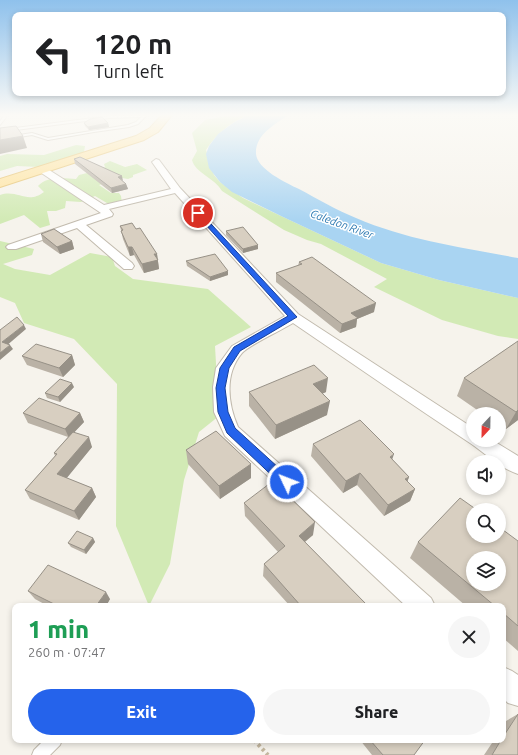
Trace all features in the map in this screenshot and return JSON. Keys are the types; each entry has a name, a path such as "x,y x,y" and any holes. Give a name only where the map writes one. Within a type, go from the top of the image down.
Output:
{"main road":[{"path":"0,183 100,151"}],"street":[{"path":"156,162 176,190 293,317 466,432"},
{"path":"12,247 108,214 102,208 43,170"},
{"path":"102,208 176,190"},
{"path":"78,224 128,266"},
{"path":"293,317 237,349 224,368 221,388 223,412 231,431 419,603"},
{"path":"489,447 518,466"},
{"path":"506,683 518,693"}],"lane":[{"path":"39,755 52,743"}],"path":[{"path":"257,743 268,755"}],"green space":[{"path":"56,151 84,151 39,167 17,166 0,171 0,156 7,154 44,155"},
{"path":"197,151 206,151 214,175 220,182 243,198 381,263 439,280 518,298 518,339 498,336 442,320 374,287 387,279 321,244 307,240 284,230 222,191 215,182 194,165 192,160"},
{"path":"110,161 125,167 137,164 147,170 133,175 133,177 128,179 122,178 99,185 111,193 119,193 122,203 112,206 95,196 81,202 66,201 65,208 56,211 47,211 50,225 40,228 24,215 0,224 0,195 12,194 27,197 38,196 44,192 38,186 41,183 56,178 76,179 79,175 103,169 105,167 104,164"},
{"path":"0,241 34,249 32,255 3,264 15,269 50,275 90,253 112,257 115,266 133,279 208,289 251,327 215,346 219,416 199,432 184,480 170,564 150,603 148,603 116,526 117,384 74,339 24,323 15,303 0,297"}],"water":[{"name":"Caledon River","path":"207,151 256,151 258,160 261,165 273,175 341,212 375,226 415,238 518,258 518,298 439,280 381,263 232,192 220,182 209,168 206,154"}],"building":[{"path":"80,157 122,176 118,177 126,184 111,188 74,159"},
{"path":"132,223 136,229 140,228 157,254 154,254 158,260 142,264 132,247 128,247 121,231 123,230 120,226"},
{"path":"243,227 258,245 243,249 226,231"},
{"path":"54,229 72,241 57,247 41,234"},
{"path":"215,254 228,271 210,277 186,261"},
{"path":"312,257 376,303 351,313 358,318 342,324 276,273 302,264 299,262"},
{"path":"17,317 24,325 2,342 10,345 0,353 0,330"},
{"path":"518,341 518,410 516,412 464,378"},
{"path":"36,344 72,355 59,368 22,356"},
{"path":"314,365 328,378 313,384 330,401 276,425 249,392"},
{"path":"60,379 72,383 58,397 45,393"},
{"path":"39,398 80,413 65,429 23,413"},
{"path":"360,420 394,454 390,457 409,477 405,479 415,489 388,505 360,473 346,481 313,444"},
{"path":"216,431 251,464 219,486 186,450"},
{"path":"73,432 89,437 57,474 92,488 74,511 25,490 57,454 54,453"},
{"path":"273,481 315,522 299,536 365,603 298,603 264,564 285,546 244,503"},
{"path":"460,498 467,503 466,543 506,543 506,532 518,541 518,626 506,616 506,603 491,603 477,591 506,591 506,551 466,551 466,582 418,542"},
{"path":"77,531 93,538 84,550 68,543"},
{"path":"48,565 106,592 98,603 52,603 28,591"},
{"path":"518,714 518,755 492,755 499,743 506,743 506,732"},
{"path":"373,743 423,743 414,755 383,755"}],"route":[{"path":"198,213 293,317 237,349 224,368 221,388 223,412 231,431 287,482"}]}
